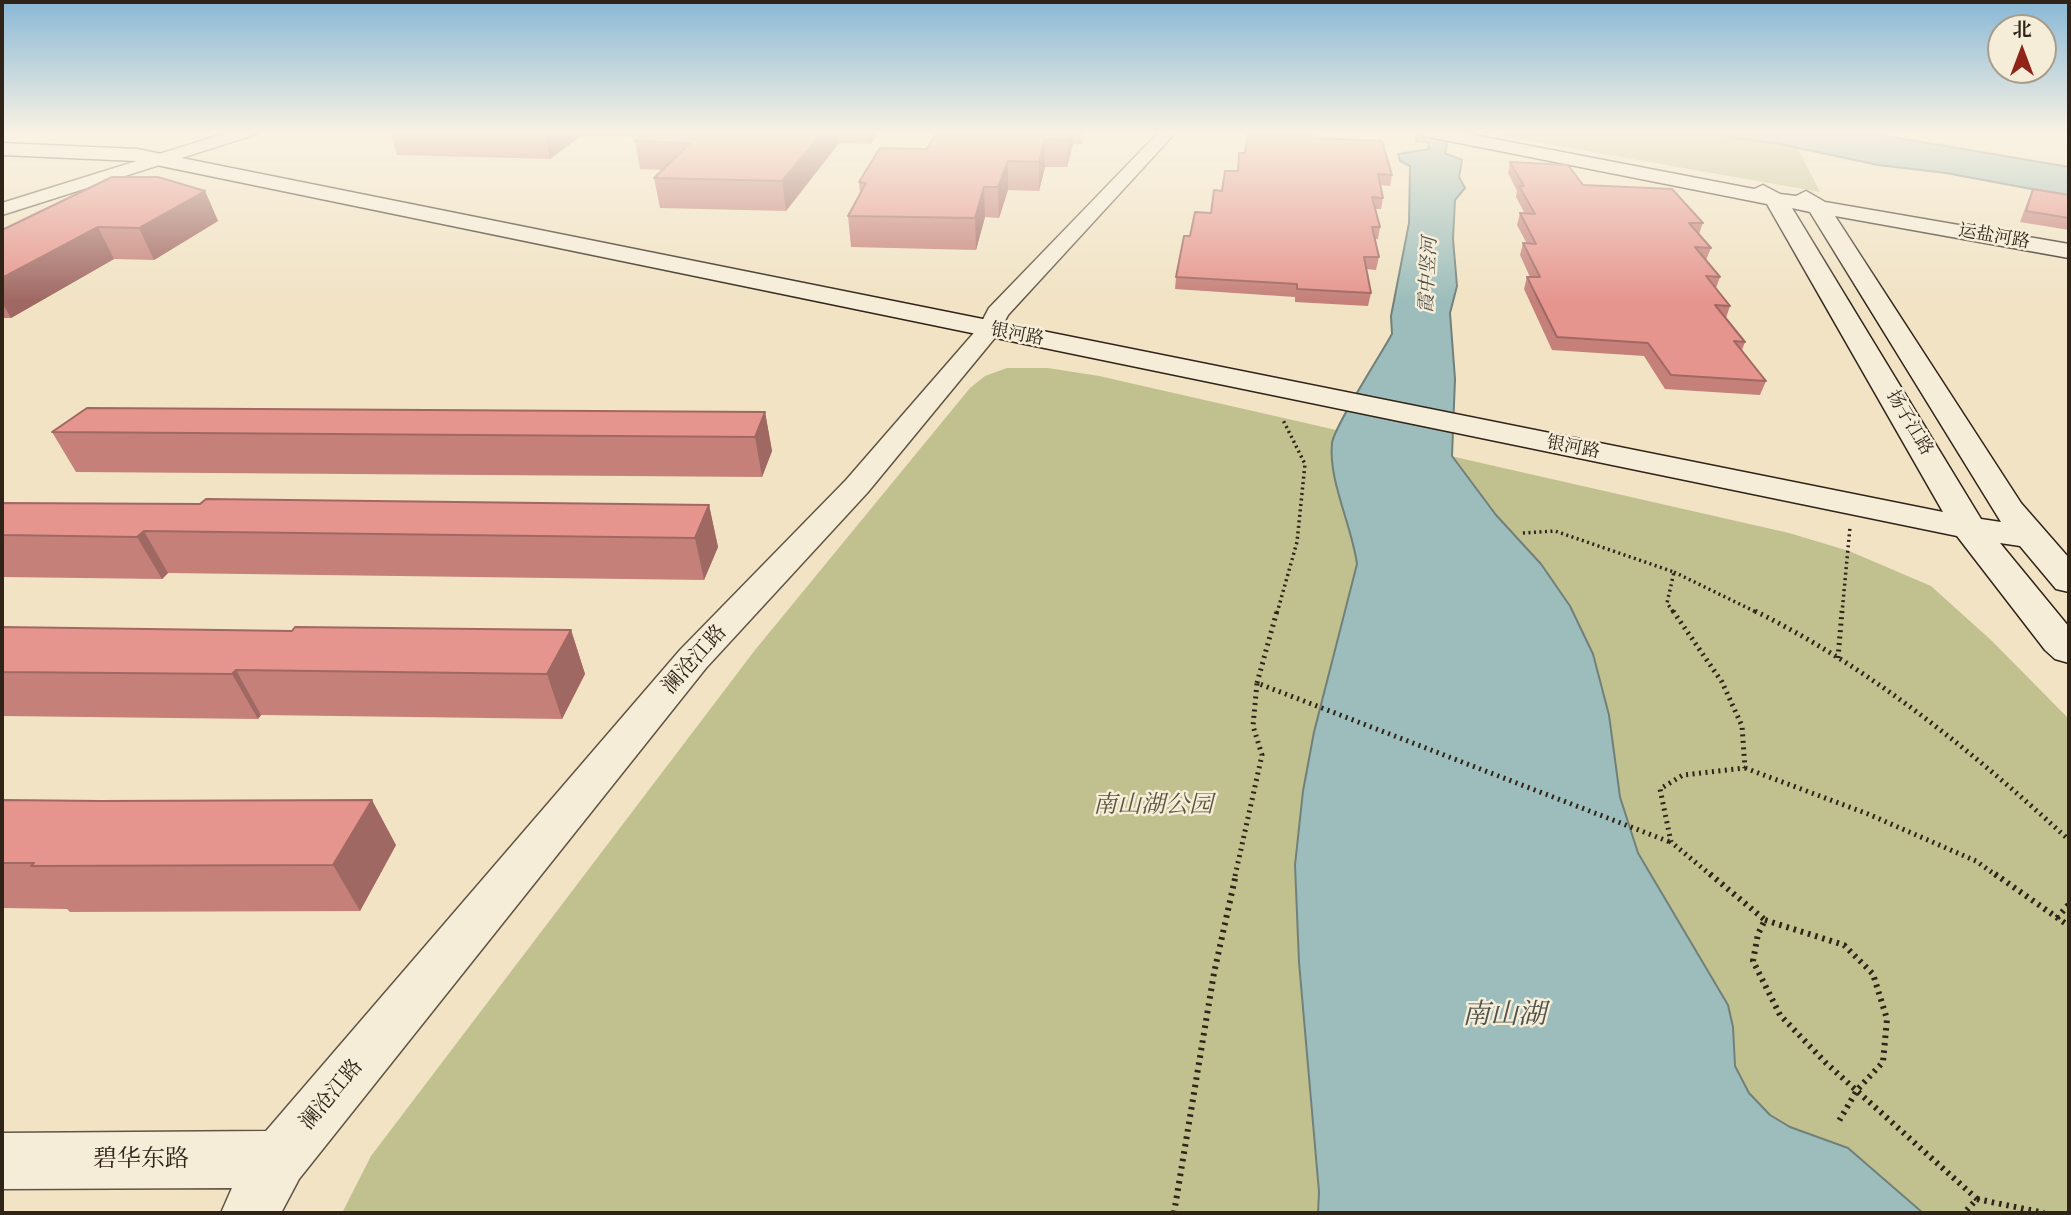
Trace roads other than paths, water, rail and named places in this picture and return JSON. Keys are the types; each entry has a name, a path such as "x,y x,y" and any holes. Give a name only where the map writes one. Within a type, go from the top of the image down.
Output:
{"main road":[{"name":"银河路","path":"327,188 1964,519 2031,537"},
{"name":"运盐河路","path":"1735,188 2069,244"},
{"name":"扬子江路","path":"1768,194 1964,519 2069,650"},
{"name":"运盐河路","path":"1812,201 2069,251"},
{"name":"扬子江路","path":"1812,201 2008,509 2069,581"},
{"name":"银河路","path":"1468,419 1851,503 1964,519 2008,509"}],"street":[{"path":"2,197 36,188"},
{"path":"2,209 63,188"},
{"name":"澜沧江路","path":"250,1213 279,1159 693,659 857,486 994,321 1117,188"},
{"name":"碧华东路","path":"2,1161 279,1159"}],"water":[{"name":"南山湖","path":"1410,188 1465,188 1455,200 1453,239 1457,286 1450,313 1455,379 1452,456 1496,515 1541,564 1570,606 1593,654 1609,715 1620,797 1638,853 1728,1005 1733,1027 1735,1066 1749,1093 1770,1115 1790,1127 1848,1148 1923,1213 1318,1213 1319,1192 1299,962 1295,865 1303,791 1314,732 1357,564 1337,488 1332,443 1349,407 1392,334 1391,316 1409,223"},
{"path":"2025,188 2069,188 2069,196"}],"water label":[{"name":"霞中竖河","path":"1429,275"}],"park label":[{"name":"南山湖公园","path":"1153,806"}]}
